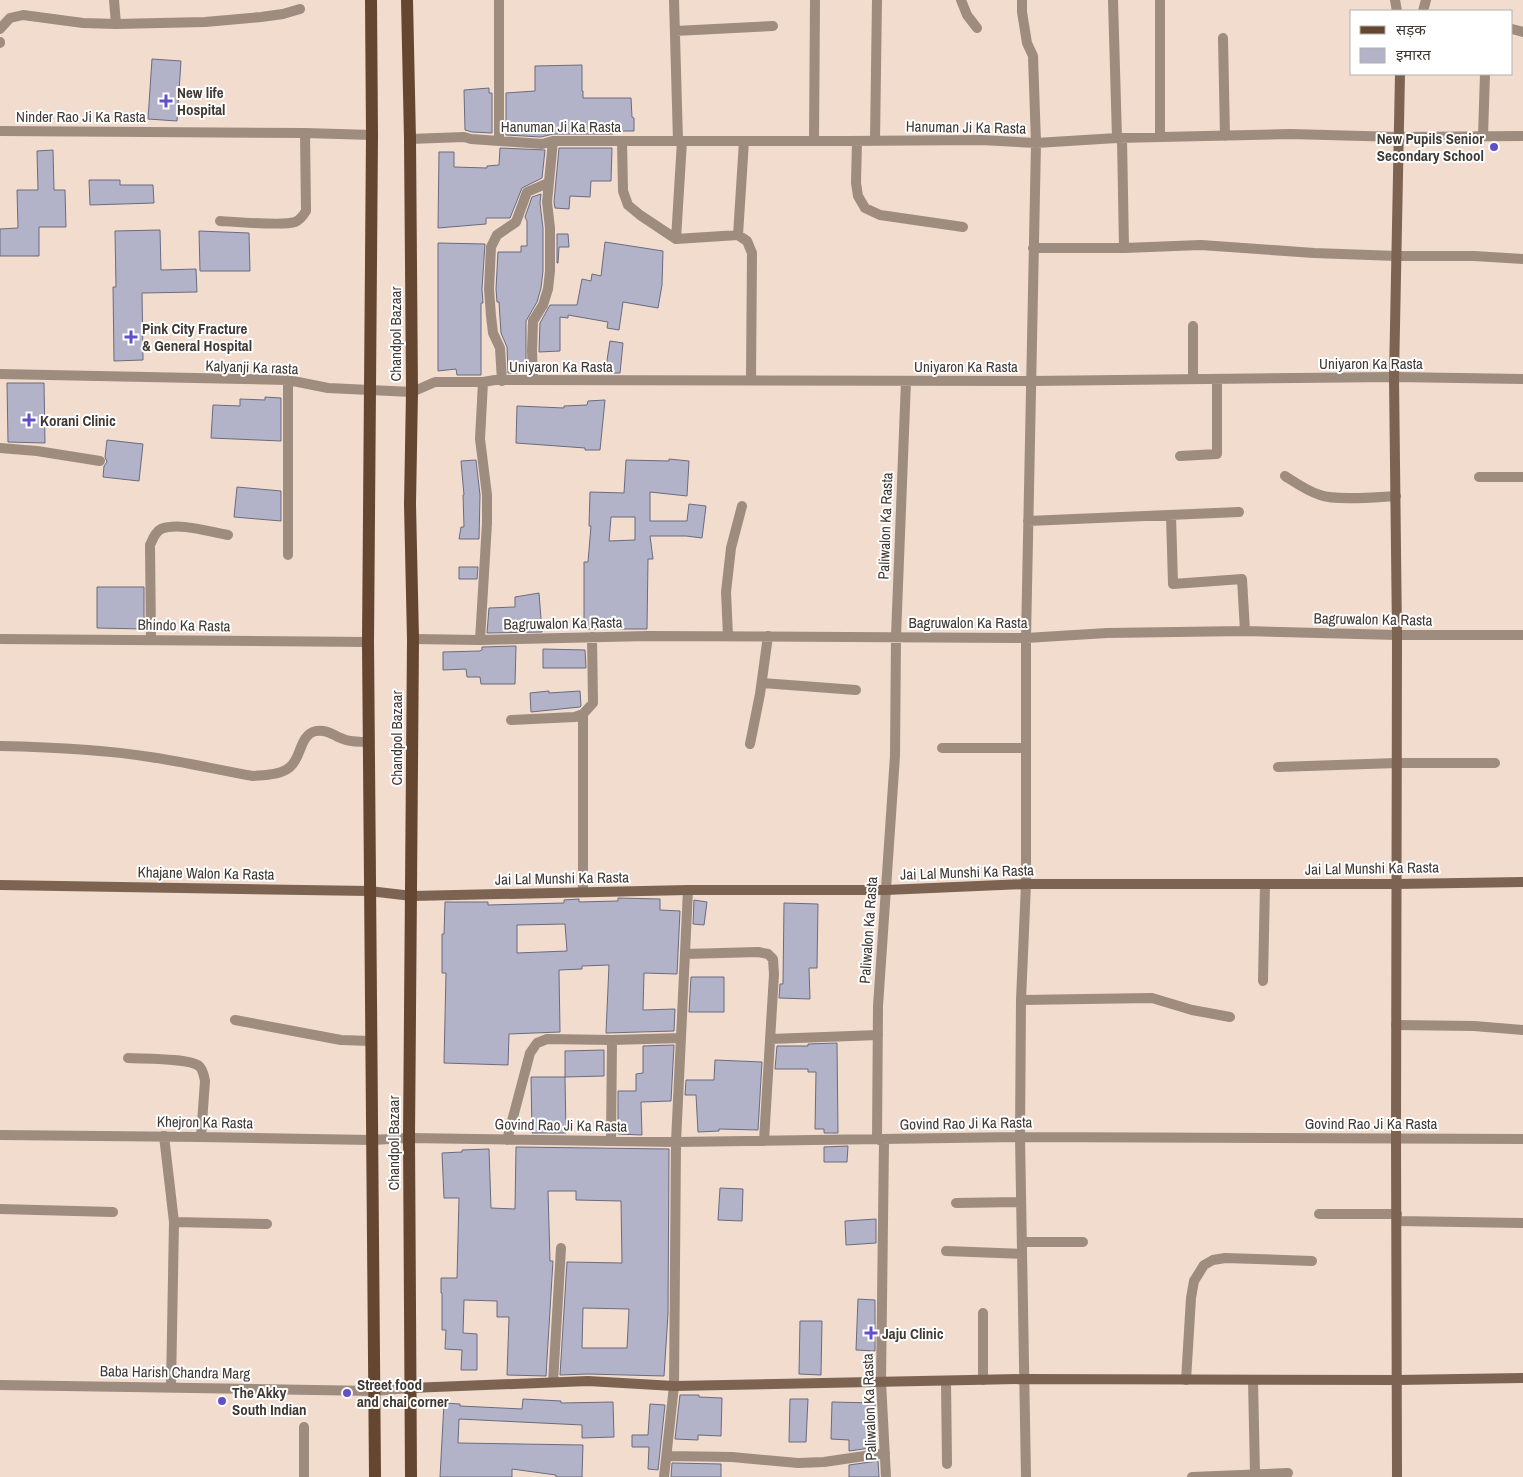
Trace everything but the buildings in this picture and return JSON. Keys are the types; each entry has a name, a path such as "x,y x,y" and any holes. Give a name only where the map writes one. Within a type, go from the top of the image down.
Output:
{"main road":[{"name":"Chandpol Bazaar","path":"371,0 372,135 368,642 375,1477"},
{"name":"Chandpol Bazaar","path":"407,0 412,392 410,504 413,640 409,1138 411,1477"}],"street":[{"path":"114,0 116,24"},
{"path":"499,0 499,141"},
{"path":"674,0 680,141 676,239"},
{"path":"814,141 815,0"},
{"path":"875,141 877,0"},
{"path":"961,0 967,16 977,28"},
{"path":"1022,0 1027,43 1033,56 1036,143 1026,638 1026,884 1021,1000 1020,1137 1026,1477"},
{"path":"1113,0 1124,248"},
{"path":"1160,0 1160,137"},
{"path":"0,29 10,18 23,15 83,23 116,24 205,22 283,14 300,9"},
{"path":"675,32 773,26"},
{"path":"1223,38 1226,136"},
{"path":"1397,1477 1397,635 1394,377 1400,75"},
{"path":"1483,136 1485,75"},
{"name":"Ninder Rao Ji Ka Rasta","path":"0,131 305,132 372,135"},
{"path":"220,221 282,223 294,222 302,217 306,212 305,132"},
{"name":"Hanuman Ji Ka Rasta","path":"410,139 464,136 471,139 542,144 553,140 981,140 1036,143 1120,138 1290,134 1399,137 1523,136"},
{"path":"534,380 532,351 533,321 543,305 548,290 550,271 550,228 546,202 553,140"},
{"path":"622,141 623,191 628,205 676,239 738,235 748,241 752,253 751,380"},
{"path":"738,235 744,141"},
{"path":"857,141 856,183 858,196 865,208 880,215 963,227"},
{"path":"502,381 500,348 493,333 491,316 489,289 491,247 497,236 516,222 527,192 548,183"},
{"path":"1033,248 1124,248 1201,245 1314,253 1474,256 1523,259"},
{"path":"1193,326 1193,379"},
{"name":"Kalyanji Ka rasta","path":"0,374 288,380 328,388 412,392"},
{"name":"Uniyaron Ka Rasta","path":"412,392 435,382 534,380 1031,381 1394,377 1523,380"},
{"path":"1180,456 1217,454 1217,379"},
{"path":"288,380 288,555"},
{"name":"Paliwalon Ka Rasta","path":"886,1477 881,1382 884,1142 877,1139 878,1006 895,756 896,636 906,381"},
{"path":"480,640 487,494 480,439 483,382"},
{"path":"0,448 37,451 100,461"},
{"path":"1285,476 1305,489 1322,496 1341,498 1396,496"},
{"path":"1479,477 1523,477"},
{"path":"728,636 726,592 731,548 742,506"},
{"path":"1028,521 1239,512"},
{"path":"1171,515 1173,584 1242,579 1245,631"},
{"path":"151,640 150,545 154,535 160,529 176,526 228,535"},
{"name":"Bagruwalon Ka Rasta","path":"413,640 728,636 1026,638 1107,633 1245,631 1397,635 1523,635"},
{"path":"750,744 762,683 768,636"},
{"path":"511,720 575,717 583,714 593,703 592,637"},
{"name":"Bhindo Ka Rasta","path":"0,639 368,642"},
{"path":"762,683 856,690"},
{"path":"583,714 583,892"},
{"path":"0,746 143,756 253,776 266,775 289,768 296,759 304,740 311,733 327,731 348,740 369,742"},
{"path":"942,748 1026,748"},
{"path":"1278,767 1397,763 1495,763"},
{"name":"Jai Lal Munshi Ka Rasta","path":"412,896 688,890 886,890 1026,884 1523,882"},
{"path":"1263,981 1265,884"},
{"name":"Khajane Walon Ka Rasta","path":"0,885 370,891 412,896"},
{"path":"664,1477 674,1386 676,1142 688,890"},
{"path":"685,954 758,952 768,954 773,959 774,974 764,1141"},
{"path":"1021,1000 1152,998 1192,1010 1230,1017"},
{"path":"235,1020 342,1040 371,1040"},
{"path":"1396,1025 1474,1026 1523,1030"},
{"path":"770,1039 878,1036"},
{"path":"507,1140 530,1053 537,1043 546,1039 681,1038"},
{"path":"611,1141 612,1040"},
{"path":"128,1058 188,1061 199,1066 205,1080 201,1137"},
{"name":"Khejron Ka Rasta","path":"0,1135 372,1140 409,1138"},
{"path":"164,1136 174,1222 171,1387"},
{"name":"Govind Rao Ji Ka Rasta","path":"409,1138 676,1142 1020,1137 1523,1139"},
{"path":"956,1203 1021,1202"},
{"path":"0,1209 112,1212"},
{"path":"1319,1214 1523,1223"},
{"path":"174,1222 267,1224"},
{"path":"1022,1242 1083,1242"},
{"path":"553,1382 561,1248"},
{"path":"946,1252 1022,1254"},
{"path":"1186,1380 1191,1298 1194,1281 1204,1265 1213,1260 1225,1258 1312,1261"},
{"path":"983,1313 983,1380"},
{"path":"410,1388 588,1381 674,1386 1024,1379 1397,1380 1523,1378"},
{"path":"1253,1380 1255,1474"},
{"path":"946,1381 948,1464"},
{"name":"Baba Harish Chandra Marg","path":"0,1385 374,1391 410,1388"},
{"path":"304,1427 304,1477"},
{"path":"667,1456 732,1457 798,1463 824,1462 886,1453"},
{"path":"1192,1477 1288,1473"}],"place":[{"name":"New life Hospital","path":"166,101"},
{"name":"New Pupils Senior Secondary School","path":"1494,147"},
{"name":"Pink City Fracture & General Hospital","path":"131,337"},
{"name":"Korani Clinic","path":"29,420"},
{"name":"Jaju Clinic","path":"871,1333"},
{"name":"Street food and chai corner","path":"347,1393"},
{"name":"The Akky South Indian","path":"222,1401"}]}
